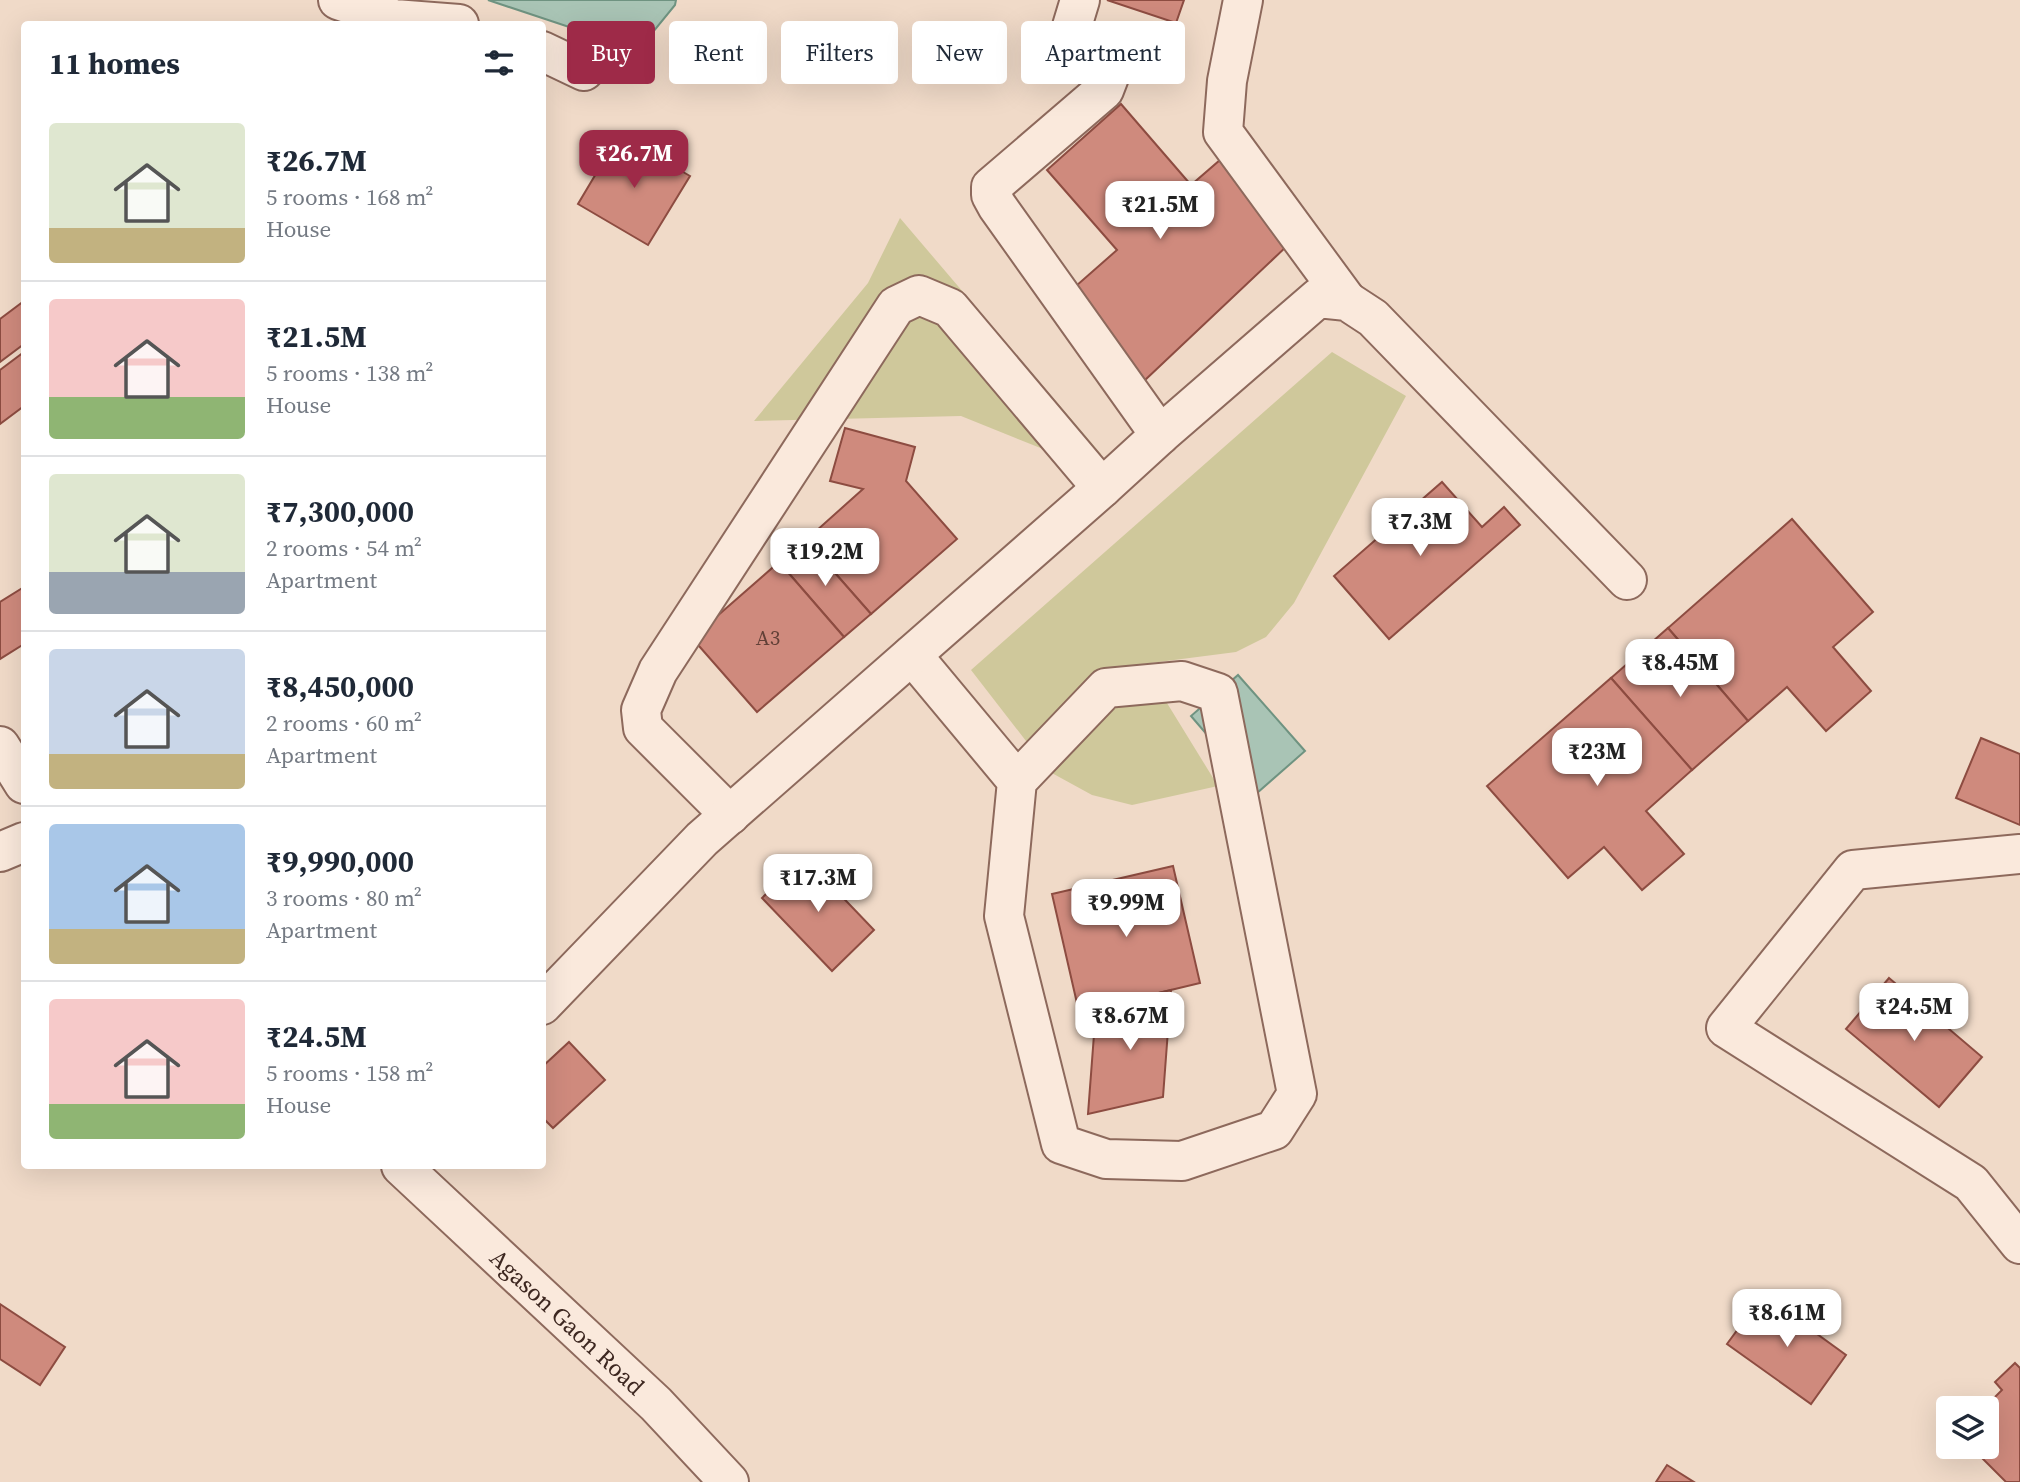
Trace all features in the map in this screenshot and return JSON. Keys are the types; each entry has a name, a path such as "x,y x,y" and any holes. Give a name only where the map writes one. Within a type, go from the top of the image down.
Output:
{"street":[{"path":"338,0 394,19 420,21"},
{"path":"1080,0 1070,33 1076,40 1090,46 1105,58 1109,77 1104,90 991,187 991,195 1160,435"},
{"path":"1242,0 1227,81 1223,132 1348,301 1373,318 1628,580"},
{"path":"546,53 567,63"},
{"path":"730,815 643,728 641,710 658,671 897,306 919,295 950,308 1102,488"},
{"path":"546,1001 702,839 1160,435 1318,298 1348,301"},
{"path":"912,655 1017,781 1004,916 1061,1144 1106,1159 1182,1161 1274,1130 1297,1094 1218,693 1182,681 1106,688 1017,781"},
{"path":"0,746 21,780"},
{"path":"0,852 21,843"},
{"path":"2016,1229 1971,1183 1726,1028 1853,870 2020,854"},
{"name":"Agason Gaon Road","path":"404,1169 656,1404 729,1482"}],"shaded area":[{"path":"488,0 676,0 655,30 655,21 567,21 567,26"},
{"path":"900,218 1101,454 1083,473 1043,449 961,416 754,421 868,283"},
{"path":"1332,352 1406,396 1294,603 1266,637 1236,652 1143,664 1218,786 1132,805 1092,795 1050,772 971,670"},
{"path":"1238,675 1305,751 1257,793 1191,716"}],"building":[{"path":"1107,0 1184,0 1177,21"},
{"path":"1121,104 1191,185 1220,160 1288,245 1144,381 1068,293 1117,250 1047,170"},
{"path":"619,135 690,176 648,245 578,204"},
{"path":"21,303 21,346 0,362 0,319"},
{"path":"21,354 21,408 0,424 0,370"},
{"path":"845,428 915,447 906,481 957,539 871,614 806,540 863,489 830,481"},
{"path":"1442,482 1482,527 1504,507 1520,525 1389,639 1334,576"},
{"path":"1792,519 1873,612 1833,647 1871,691 1826,731 1787,687 1748,721 1668,628"},
{"path":"806,540 871,614 844,637 779,562"},
{"path":"779,562 844,637 757,712 692,638"},
{"path":"21,589 21,646 0,659 0,602"},
{"path":"1668,628 1748,721 1692,770 1611,678"},
{"path":"1611,678 1692,770 1646,811 1684,854 1642,890 1604,847 1568,878 1487,786"},
{"path":"1981,738 2020,754 2020,825 1956,798"},
{"path":"804,857 874,930 832,971 762,898"},
{"path":"1173,866 1200,983 1079,1012 1052,894"},
{"path":"1889,978 1982,1057 1939,1107 1846,1029"},
{"path":"1171,990 1163,1097 1088,1114 1096,1008"},
{"path":"569,1042 605,1080 553,1128 546,1121 546,1063"},
{"path":"1763,1295 1846,1355 1811,1404 1727,1344"},
{"path":"0,1304 65,1347 40,1385 0,1359"},
{"path":"2015,1363 2020,1368 2020,1482 2006,1482 1983,1459 1999,1459 1999,1396 1996,1396 2002,1390 1995,1382"},
{"path":"1667,1465 1694,1482 1656,1482"}]}
